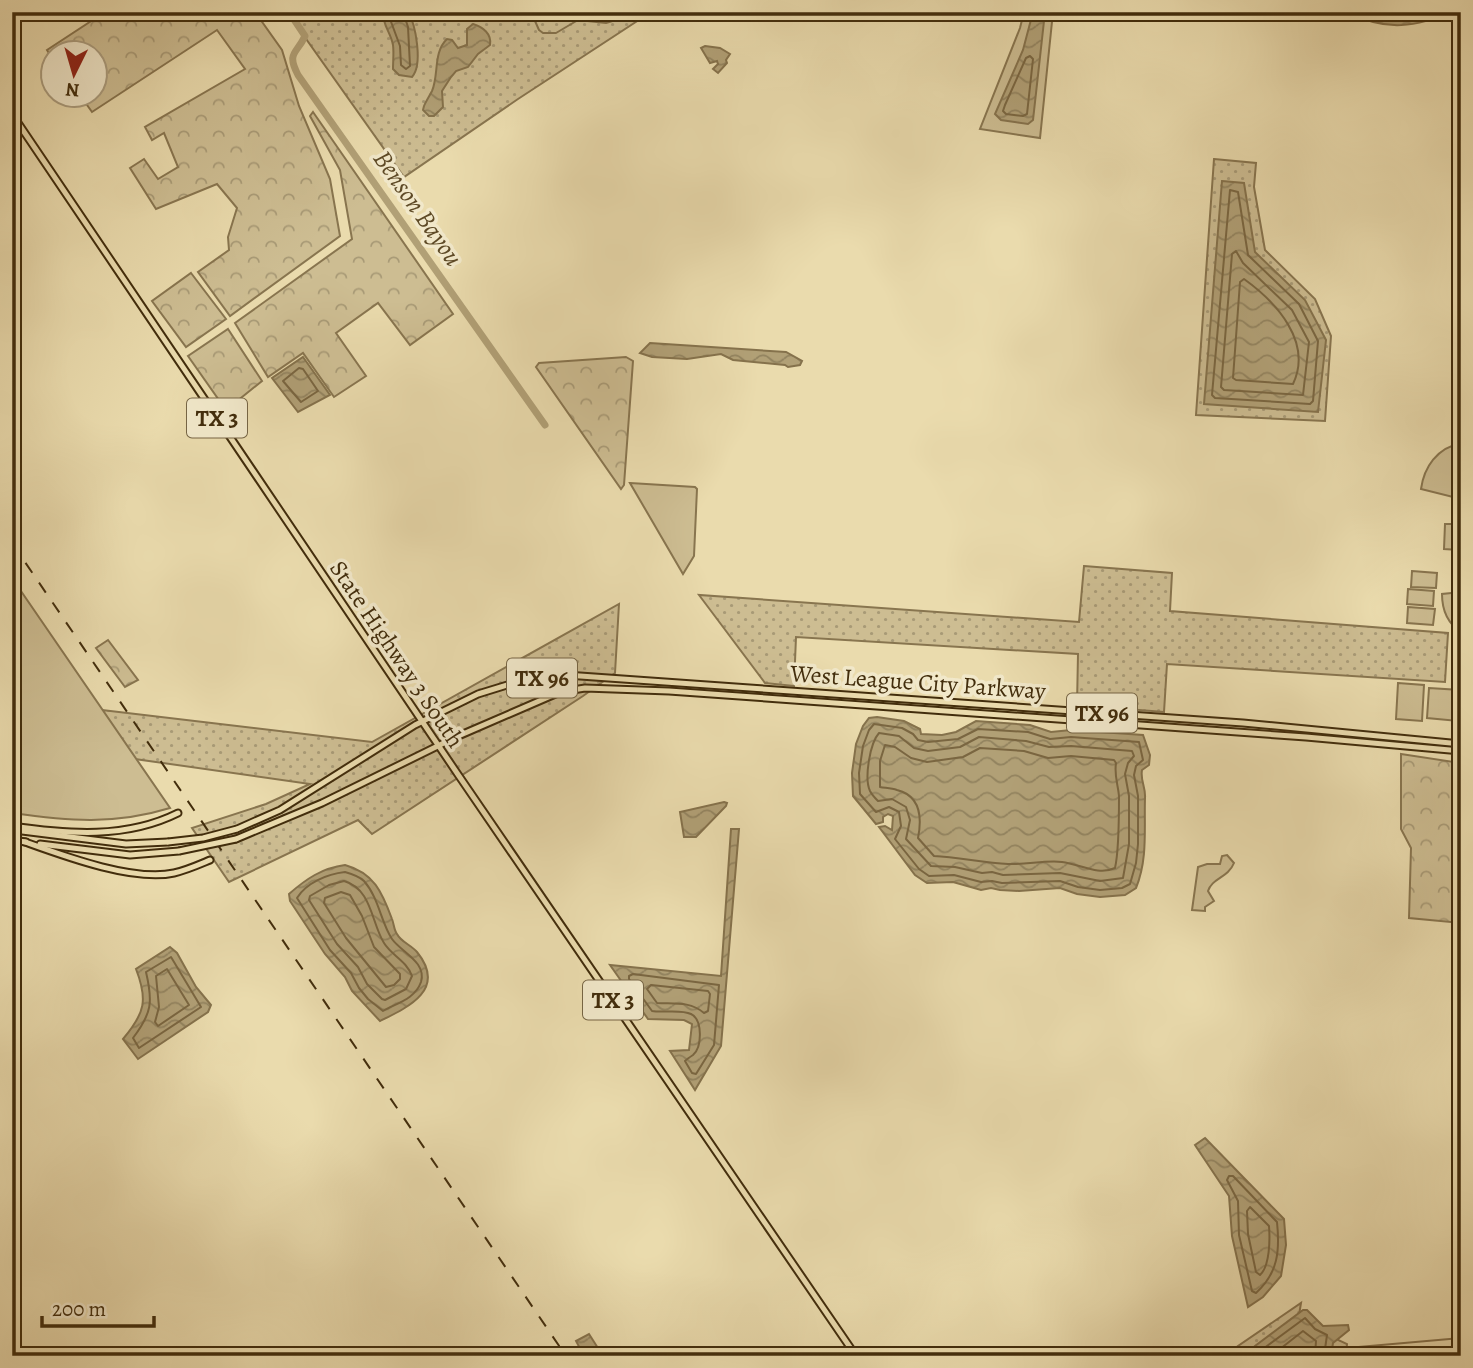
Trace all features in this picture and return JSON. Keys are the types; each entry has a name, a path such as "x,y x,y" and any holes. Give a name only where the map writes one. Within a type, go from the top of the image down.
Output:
{"main road":[{"name":"State Highway 3 South","path":"12,114 422,722 856,1356"},
{"name":"West League City Parkway","path":"422,722 478,694 528,679 566,675 1244,723 1461,744"},
{"path":"669,691 670,682"},
{"name":"West League City Parkway","path":"438,745 561,692 585,688 669,691 1306,737 1461,751"},
{"name":"TX 96","path":"12,828 126,844 203,838 237,829 280,810 422,722"},
{"name":"TX 96","path":"12,840 130,855 179,851 236,839 370,781 438,745"},
{"path":"12,828 116,832 152,824 178,813"},
{"path":"25,842 61,855 146,875 172,874 210,860"}],"green space":[{"path":"105,12 255,12 282,50 299,106 330,179 340,236 230,316 198,272 229,250 228,237 237,208 217,184 156,209 130,168 144,159 158,179 178,167 164,133 152,140 145,127 245,69 217,30 108,102 108,38 65,38"},
{"path":"287,12 651,12 404,177"},
{"path":"1024,12 1053,12 1040,138 980,129"},
{"path":"313,112 453,314 410,345 378,303 336,333 366,376 334,397 303,353 268,377 235,323 352,239 340,170 310,116"},
{"path":"1214,159 1256,163 1254,187 1265,250 1315,299 1331,336 1325,421 1196,415"},
{"path":"191,273 226,319 186,347 152,301"},
{"path":"228,329 262,381 226,410 188,356"},
{"path":"626,357 633,361 624,485 621,489 536,367 539,363"},
{"path":"1461,443 1461,499 1421,489 1425,473 1433,460 1445,449"},
{"path":"630,483 697,489 694,556 683,574"},
{"path":"1445,524 1461,524 1459,550 1444,549"},
{"path":"1084,566 1172,573 1170,611 1448,633 1445,682 1167,664 1164,712 1077,705 1078,654 796,637 794,686 765,683 699,595 1079,622"},
{"path":"1412,571 1437,573 1436,588 1411,587"},
{"path":"12,578 170,808 130,817 91,820 12,813"},
{"path":"1408,589 1434,591 1433,606 1407,604"},
{"path":"1461,592 1461,632 1446,616 1442,594"},
{"path":"619,604 615,673 583,696 372,834 358,820 229,882 192,828 266,804 310,784 135,759 102,710 372,742"},
{"path":"1408,607 1435,609 1433,625 1407,623"},
{"path":"108,640 138,680 125,687 96,648"},
{"path":"1398,683 1424,685 1422,721 1396,719"},
{"path":"1429,688 1460,690 1458,721 1427,718"},
{"path":"1401,754 1454,762 1452,783 1461,787 1461,923 1409,918 1411,848 1401,829"},
{"path":"1227,855 1234,863 1228,872 1210,887 1208,891 1214,901 1205,907 1205,911 1192,910 1198,867 1220,864 1222,856"},
{"path":"1301,1303 1298,1321 1347,1344 1346,1356 1245,1356 1238,1346"}],"water":[{"path":"383,12 408,12 411,18 418,55 412,77 399,75 393,69 393,45"},
{"path":"1033,12 1045,12 1033,120 1028,124 1001,120 995,114 1023,50"},
{"path":"1347,12 1456,12 1414,24 1389,25 1362,19"},
{"path":"473,24 486,32 490,45 478,54 468,67 456,71 442,91 443,107 434,116 429,116 423,110 434,85 440,50 447,39 452,40 458,48 467,45 467,29"},
{"path":"701,48 720,48 730,54 727,63 718,73 713,69 718,64 717,61 710,63"},
{"path":"1222,181 1244,183 1255,252 1305,300 1326,340 1318,412 1204,404"},
{"path":"650,343 786,352 802,361 800,365 788,367 733,360 721,354 687,359 652,357 640,353"},
{"path":"303,357 330,395 298,412 272,378"},
{"path":"869,718 904,721 920,729 921,734 942,735 956,732 976,721 1030,725 1051,732 1071,730 1143,735 1150,755 1149,765 1142,770 1145,843 1136,888 1125,895 1100,897 1077,894 1060,888 981,890 953,882 927,883 915,875 879,827 885,826 892,830 893,816 888,814 883,817 883,822 876,824 853,796 852,773 856,744"},
{"path":"727,803 726,806 696,837 684,837 680,812"},
{"path":"731,829 739,829 721,1046 695,1090 670,1051 689,1050 692,1024 684,1020 648,1019 610,965 721,976"},
{"path":"345,865 363,873 376,885 385,900 396,932 417,952 428,976 421,995 402,1010 380,1021 352,991 345,977 325,954 290,901 289,894 308,879"},
{"path":"170,947 177,953 196,987 211,1005 208,1012 138,1059 123,1039 136,1021 142,1006 142,989 136,969"},
{"path":"1205,1138 1284,1219 1286,1245 1281,1276 1263,1297 1248,1307 1232,1236 1229,1196 1195,1145"},
{"path":"1303,1310 1307,1310 1323,1326 1348,1325 1349,1330 1333,1343 1331,1356 1256,1356 1253,1348 1255,1346"},
{"path":"589,1334 603,1356 584,1356 576,1341"}],"waterway":[{"name":"Benson Bayou","path":"289,12 305,36 293,57 298,75 545,425"},
{"path":"531,12 543,33 556,33 578,20 606,23 641,12"},
{"path":"1343,1356 1347,1348 1461,1338"}],"railway":[{"path":"12,543 566,1356"}]}
